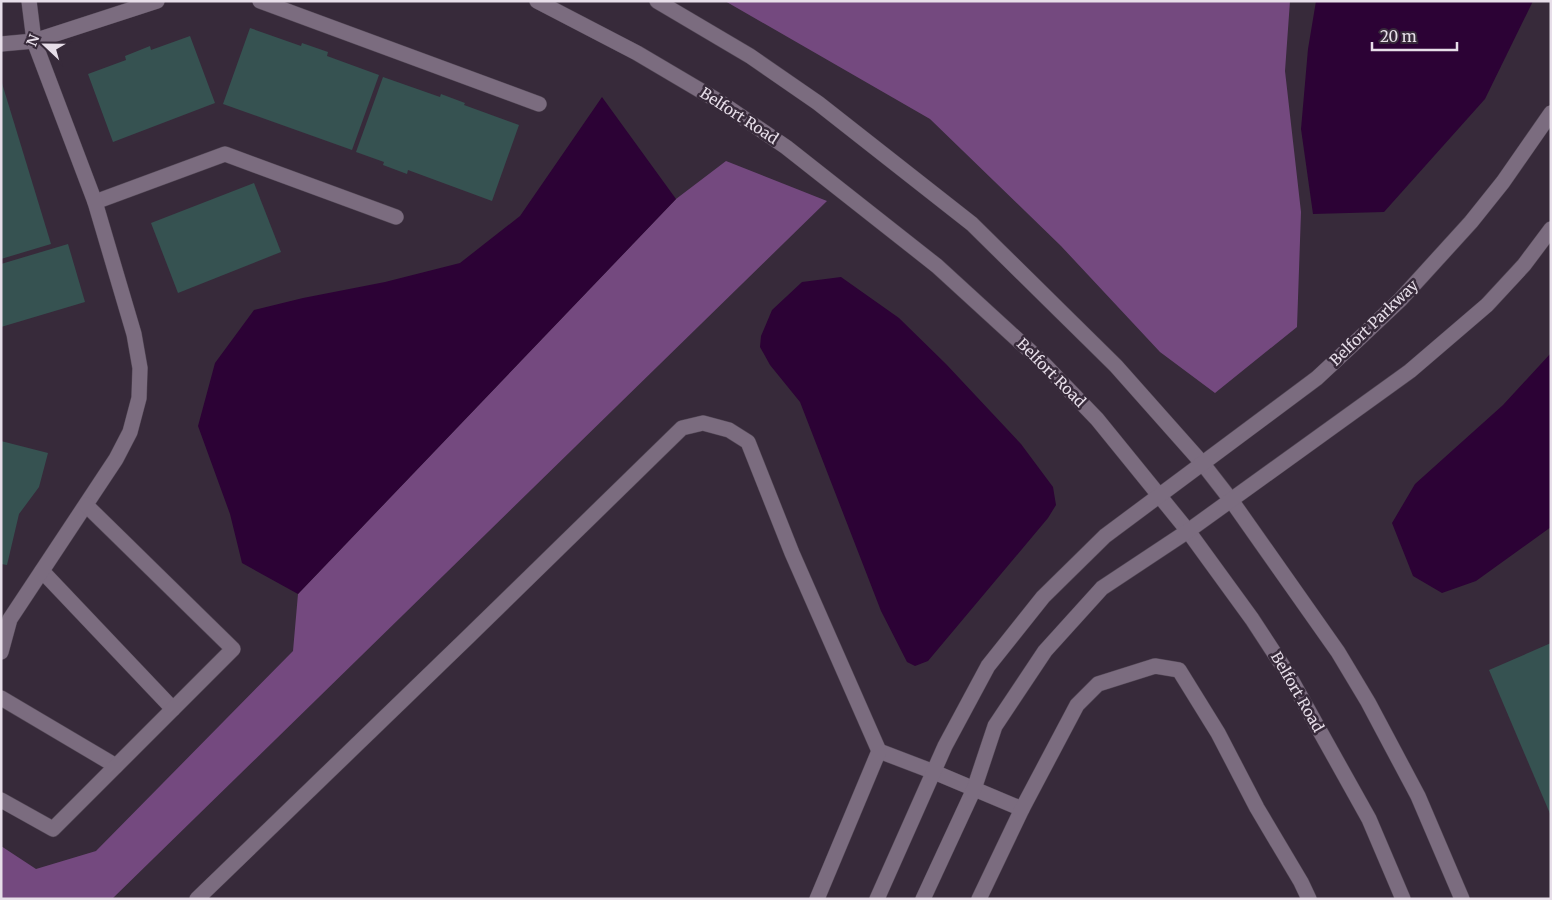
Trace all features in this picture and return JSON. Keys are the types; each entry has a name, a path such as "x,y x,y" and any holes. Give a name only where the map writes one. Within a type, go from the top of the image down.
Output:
{"street":[{"path":"1,652 10,619 116,459 130,432 139,398 140,368 134,334 95,202 34,40 29,1"},
{"path":"1,44 34,40 157,1"},
{"path":"260,1 539,104"},
{"name":"Belfort Road","path":"537,1 637,53 720,102 786,146 930,260 1042,362 1097,419 1188,531 1252,619 1288,674 1369,819 1403,899"},
{"path":"656,1 750,56 818,103 972,224 1116,366 1204,464 1338,652 1368,702 1418,796 1462,899"},
{"name":"Belfort Parkway","path":"877,899 945,746 988,666 1042,597 1105,536 1318,378 1400,300 1471,222 1503,182 1551,113"},
{"path":"95,202 225,154 396,217"},
{"path":"923,899 974,789 996,726 1044,651 1102,588 1188,531 1410,371 1488,305 1524,265 1551,229"},
{"path":"197,899 682,428 703,424 729,430 748,442 792,553 879,752 934,772 1022,809"},
{"path":"1,800 53,829 233,649 86,505"},
{"path":"42,571 172,709"},
{"path":"978,899 1022,809 1077,705 1098,684 1155,666 1178,670 1218,733 1257,808 1309,899"},
{"path":"1,698 116,766"},
{"path":"817,899 879,752"}],"shaded area":[{"path":"725,1 1290,1 1285,71 1301,212 1297,327 1215,393 1160,352 1061,246 930,119"},
{"path":"1316,1 1533,1 1485,99 1384,212 1313,214 1301,129 1308,49"},
{"path":"602,97 676,199 298,594 242,563 230,514 198,426 215,363 254,310 385,282 460,263 520,216"},
{"path":"726,161 827,201 112,899 1,899 1,846 36,869 96,851 293,651 298,594 676,199"},
{"path":"841,277 899,318 946,364 1021,444 1053,487 1056,505 1048,518 928,661 915,666 907,662 881,611 800,402 770,365 760,347 761,336 772,310 802,282"},
{"path":"1551,353 1551,527 1476,581 1442,593 1413,576 1392,523 1415,484 1503,405"}],"building":[{"path":"250,28 301,46 302,43 328,52 327,56 379,75 352,150 223,104"},
{"path":"190,36 215,103 113,142 88,74 126,60 125,56 150,46 151,50"},
{"path":"383,77 440,97 441,94 465,103 464,105 519,125 492,201 408,170 407,174 383,165 384,162 356,152"},
{"path":"1,80 51,244 1,259"},
{"path":"254,183 281,252 178,293 151,223"},
{"path":"68,244 85,302 1,327 1,264"},
{"path":"1,441 48,453 39,487 19,514 7,565 1,564"},
{"path":"1551,643 1551,816 1489,670"}]}
